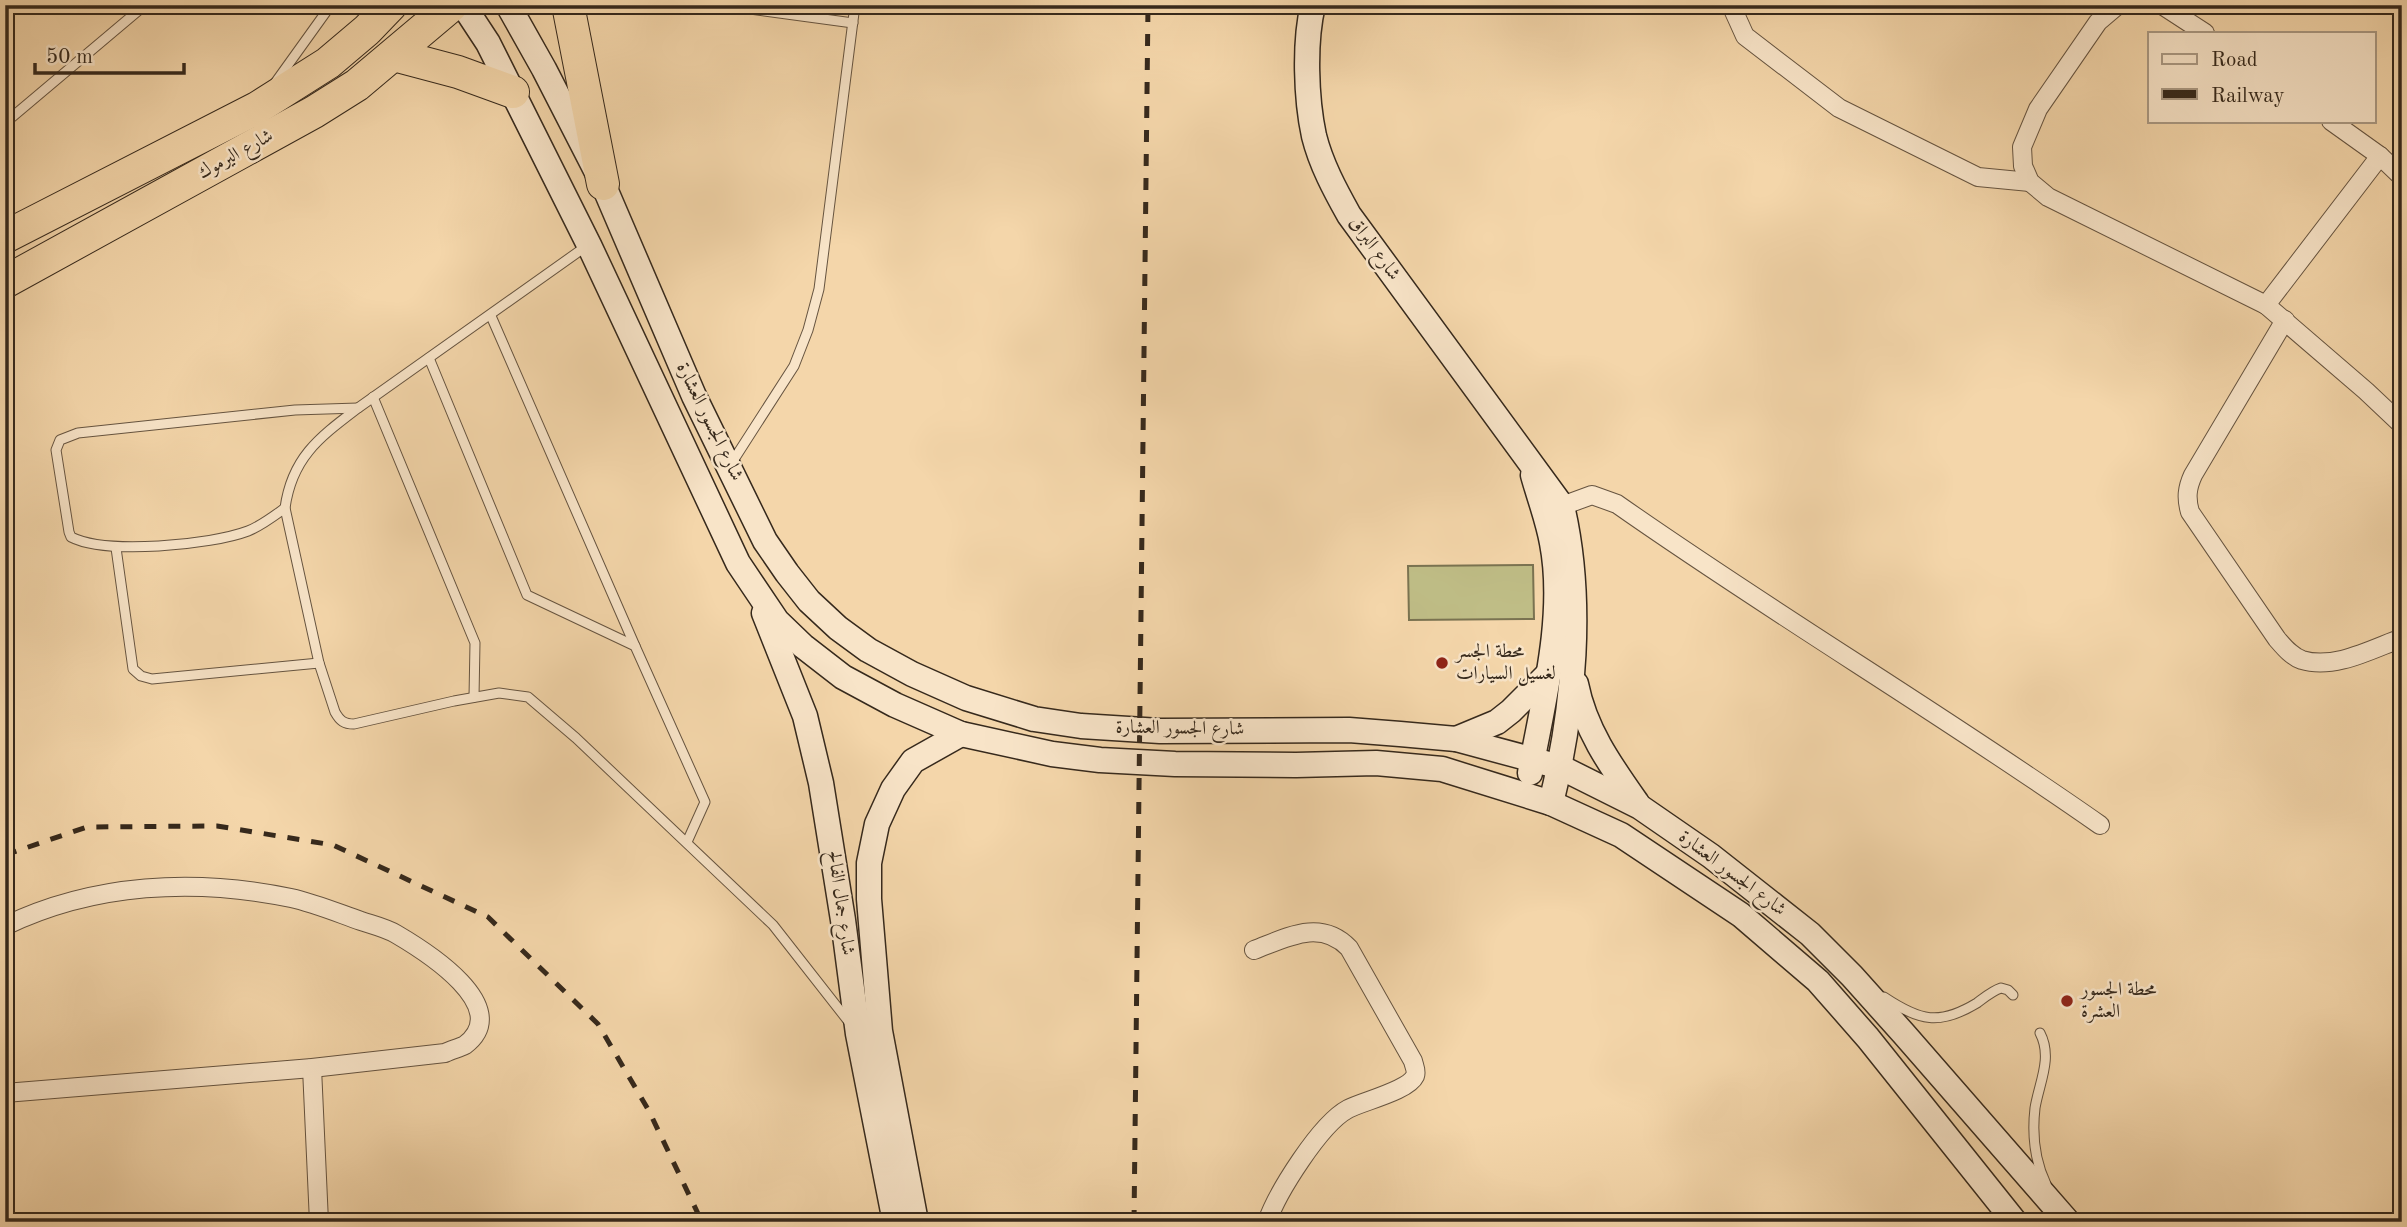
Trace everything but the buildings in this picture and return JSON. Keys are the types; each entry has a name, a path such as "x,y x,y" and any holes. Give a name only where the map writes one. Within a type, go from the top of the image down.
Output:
{"highway":[{"name":"شارع اليرموك","path":"5,237 257,107 328,63 367,30 391,5"},
{"name":"شارع اليرموك","path":"5,282 314,112 357,85 452,5"},
{"path":"568,5 603,184"},
{"path":"394,55 458,72 513,92"}],"main road":[{"name":"شارع الجسور العشارة","path":"463,5 488,43 589,244 737,564 786,629 843,677 895,705 961,734 1052,754 1175,764 1417,765 1442,769 1523,793 1621,835 1741,915 1818,981 1868,1038 2015,1222"},
{"name":"شارع الجسور العشارة","path":"508,5 603,184 694,396 765,541 809,601 838,628 868,650 912,674 966,698 1034,719 1081,726 1160,731 1349,730 1456,739 1560,767 1640,807 1765,897 1811,934 1852,976 2063,1216"},
{"name":"شارع البراق","path":"1312,7 1308,52 1309,88 1314,136 1328,177 1349,215 1562,506 1571,542 1573,573 1572,664 1560,767 1551,803"},
{"name":"شارع البراق","path":"1523,793 1533,759 1548,674 1555,612 1552,544 1528,457"},
{"name":"شارع جمال الفالح","path":"757,593 805,716 813,748 838,883 858,1034 895,1222"},
{"path":"1572,664 1581,709 1605,757 1640,807"},
{"path":"1456,739 1497,722 1511,712 1548,674"},
{"name":"شارع جمال الفالح","path":"916,1222 880,1031 869,900 869,863 877,824 893,789 913,761 961,734"}],"street":[{"path":"1731,5 1745,36 1839,108 1978,177 2030,182"},
{"path":"2118,5 2098,22 2038,109 2022,147 2022,166 2030,182 2048,197 2266,305 2402,425"},
{"path":"2162,5 2203,32"},
{"path":"2332,122 2380,156 2402,177"},
{"path":"2266,305 2380,156"},
{"path":"2285,320 2188,485 2187,500 2190,512 2277,639 2300,659 2325,664 2402,638"},
{"path":"1562,506 1591,495 1617,504 1818,639 1997,753 2100,825"},
{"path":"5,926 36,911 92,895 131,890 187,886 292,898 394,933 449,969 469,991 480,1019 477,1031 464,1045 445,1053 312,1068 5,1093"},
{"path":"1254,950 1298,933 1314,932 1338,936 1349,947 1413,1060 1416,1072 1413,1079 1405,1085 1346,1109 1336,1118 1315,1141 1274,1202 1267,1222"},
{"path":"312,1068 319,1222"}],"lane":[{"path":"5,123 145,5"},
{"path":"257,107 331,5"},
{"path":"721,5 853,23"},
{"path":"730,466 794,366 808,330 819,289 855,5"},
{"path":"589,244 321,436 298,465 288,490 285,508 319,663 335,712 346,724 354,724 499,693 528,697 576,738 773,925 858,1034"},
{"path":"491,316 705,802 687,842"},
{"path":"429,358 527,594 635,646"},
{"path":"373,397 475,643 474,697"},
{"path":"285,508 251,530 217,540 116,548 79,541 71,537 56,450 60,440 78,433 295,410 358,408"},
{"path":"116,548 133,669 141,676 152,679 319,663"},
{"path":"1852,976 1910,1012 1929,1019 1949,1017 2001,988 2013,995"},
{"path":"2040,1033 2046,1054 2035,1107 2036,1156 2043,1178 2063,1216"}],"shaded area":[{"path":"1533,565 1534,619 1409,620 1408,566"}],"railway":[{"path":"1134,1222 1148,5"},
{"path":"5,855 87,827 217,826 333,845 488,917 598,1024 649,1111 702,1222"}],"place":[{"name":"محطة الجسر لغسيل السيارات","path":"1442,663"},
{"name":"محطة الجسور العشرة","path":"2067,1001"}]}
